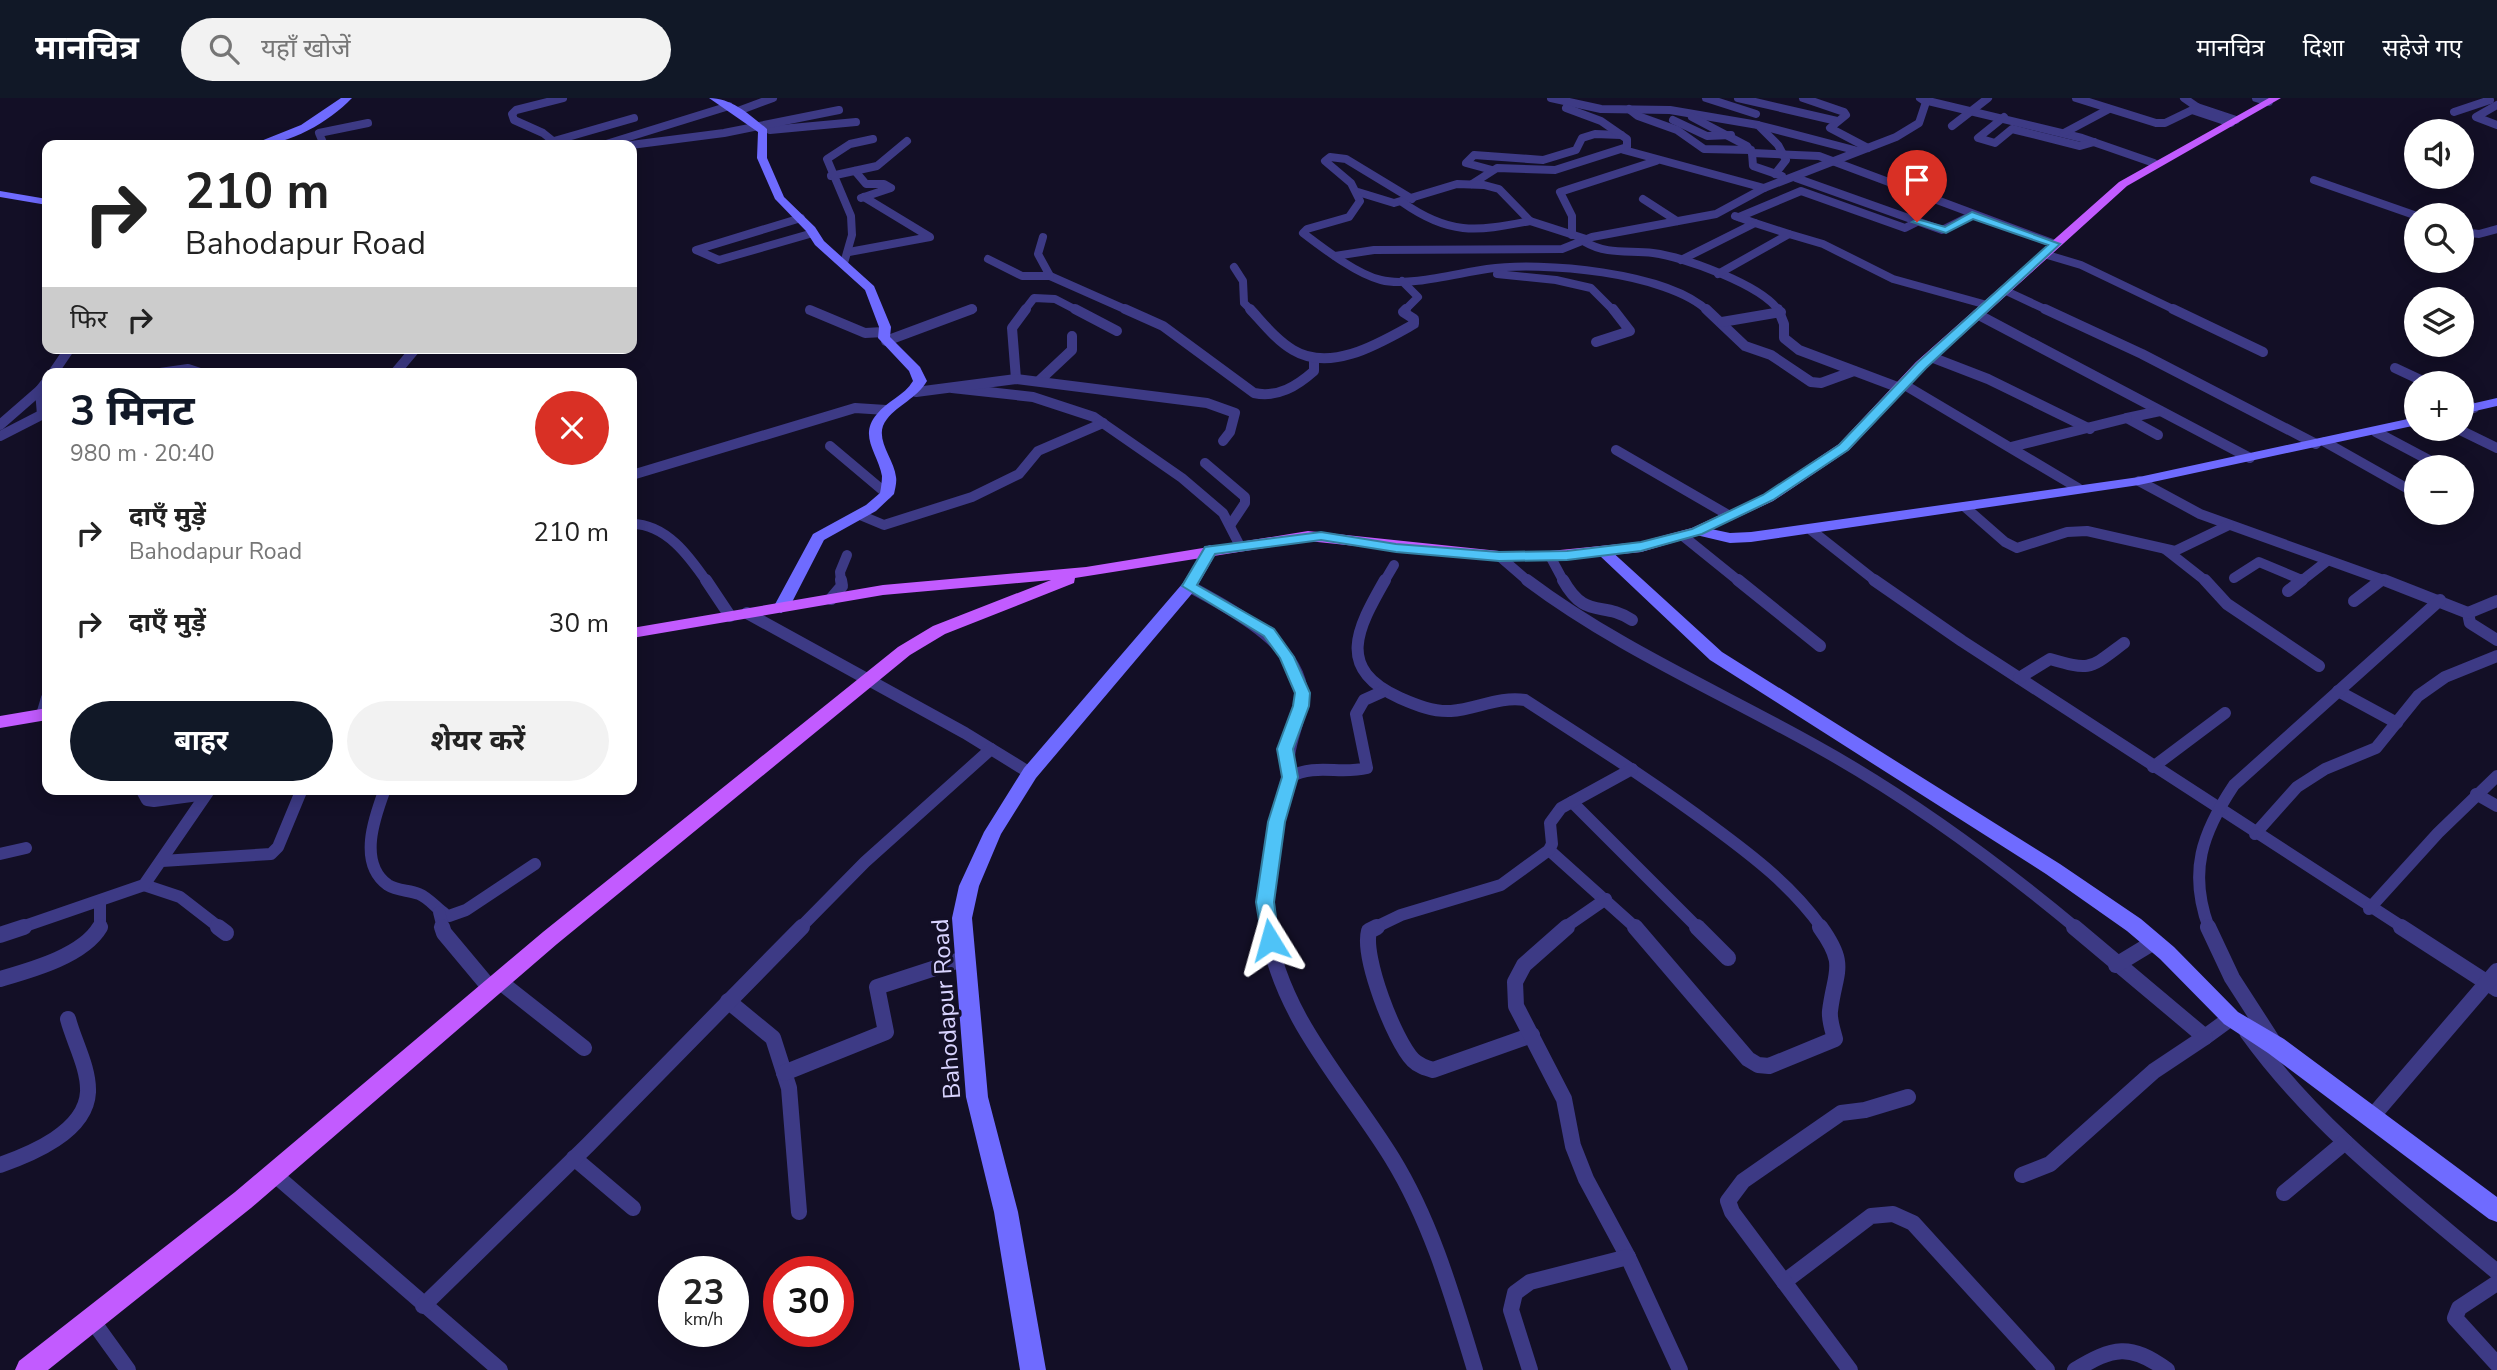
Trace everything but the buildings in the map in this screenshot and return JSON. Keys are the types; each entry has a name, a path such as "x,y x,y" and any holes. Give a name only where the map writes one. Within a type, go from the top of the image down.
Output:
{"main road":[{"path":"637,632 883,590 1086,572 1210,550 1321,536 1396,548 1499,556 1550,556 1604,552 1690,534 1768,498 1844,447 1931,356 2123,184 2154,163 2233,122 2267,99"},
{"path":"28,1370 274,1174 495,984 904,651 939,630 1086,572"},
{"path":"0,722 42,710"}],"street":[{"path":"271,140 302,130 336,109 347,98"},
{"path":"551,140 514,120 512,114 516,110 563,98"},
{"path":"714,98 761,128 839,110"},
{"path":"621,140 773,98"},
{"path":"1550,98 1601,109 1662,109 1746,122 1858,151"},
{"path":"1550,98 1552,103 1601,121 1622,135 1628,143 1623,150"},
{"path":"1706,98 1756,114"},
{"path":"1738,98 1837,121"},
{"path":"1803,98 1846,114 1833,124 1832,130 1868,148"},
{"path":"1952,126 1988,98"},
{"path":"2076,98 2161,124 2195,109"},
{"path":"2182,98 2195,109 2233,122"},
{"path":"1922,99 2064,133 2154,163"},
{"path":"1335,256 1374,250 1562,248 1585,240 1722,211 1768,187 1896,137 1919,123 1926,105 1922,99"},
{"path":"2454,112 2492,101"},
{"path":"2492,101 2476,117 2497,125"},
{"path":"1746,122 1766,105"},
{"path":"1662,109 1700,119 1731,135 1752,152 1754,166 1775,174 1794,178 1946,230 1972,215"},
{"path":"2064,133 2109,109"},
{"path":"1630,110 1676,121 1707,136 1731,135"},
{"path":"1630,110 1677,130 1704,149 1811,154 1834,162 1972,215 2050,249 2263,352"},
{"path":"1787,131 1800,113"},
{"path":"2004,117 1978,138 1995,143 2012,129 2080,146 2094,142"},
{"path":"565,140 634,118"},
{"path":"637,144 761,128 856,122"},
{"path":"322,140 319,133 324,131 368,123"},
{"path":"1758,125 1783,153 1786,162 1775,174"},
{"path":"761,128 762,158 780,199 801,218 819,243 847,257 870,289 885,337 919,375 920,381 915,392"},
{"path":"1622,135 1589,135 1582,138 1576,150 1552,159 1481,154 1470,156 1466,163 1492,170 1555,170 1623,150 1792,194"},
{"path":"847,257 854,222 846,200 831,176 827,159 850,145 873,139"},
{"path":"831,176 881,163 907,141"},
{"path":"1530,221 1462,232 1426,217 1407,200 1342,157 1327,158 1325,161 1358,192 1407,200 1457,184 1472,184 1499,190 1530,221 1585,240 1607,252 1646,251 1718,274 1775,302 1781,312 1784,338 1798,350 1902,386 2078,488"},
{"path":"1572,235 1572,216 1560,192 1657,161"},
{"path":"1472,184 1492,170"},
{"path":"846,200 891,188 884,184 866,184 855,171"},
{"path":"2314,180 2404,211"},
{"path":"1358,192 1360,201 1349,217 1304,231 1306,236 1335,256 1370,276 1402,281 1521,267 1585,270 1637,279 1672,289 1704,307 1745,346 1771,355 1811,382 1821,383 1854,370"},
{"path":"1739,217 1792,194 1806,192 1905,228 1917,222"},
{"path":"0,194 19,194 42,201"},
{"path":"847,257 930,237 864,197"},
{"path":"1643,199 1677,220"},
{"path":"1741,200 1762,207"},
{"path":"1858,212 1869,205"},
{"path":"1722,211 1823,244 1894,279 1982,310 2160,411 2250,458"},
{"path":"801,218 696,250 719,260 813,233"},
{"path":"1681,260 1734,236 1755,223"},
{"path":"2474,233 2497,229"},
{"path":"1718,274 1789,234"},
{"path":"1043,237 1038,254 1050,276"},
{"path":"988,260 1022,276 1050,276 1163,326 1261,396 1285,390 1305,379 1314,371 1314,359"},
{"path":"1234,267 1243,281 1244,303 1290,348 1314,359 1363,350 1414,324 1415,319 1403,312 1418,297 1404,286 1402,281"},
{"path":"1464,273 1534,277 1591,289 1605,299 1629,328 1626,333 1597,342"},
{"path":"2004,290 2142,354 2404,487"},
{"path":"1016,379 1012,328 1034,298 1055,299 1117,331"},
{"path":"810,310 865,333 885,337 973,309"},
{"path":"1722,322 1781,312"},
{"path":"1040,380 1072,350 1072,336"},
{"path":"399,368 411,354"},
{"path":"1931,356 1988,379 2090,429"},
{"path":"2395,368 2404,372"},
{"path":"781,608 818,537 860,515 887,494 889,477 874,433 878,420 886,410 915,392 945,386 1016,379 1040,380 1226,407 1235,413 1236,417 1223,441"},
{"path":"945,386 974,393 1033,397 1083,413 1103,423 1182,478 1223,513 1240,546"},
{"path":"0,425 6,416 42,387"},
{"path":"40,390 42,402"},
{"path":"2474,405 2497,402"},
{"path":"637,473 855,408 886,410"},
{"path":"2011,447 2160,411"},
{"path":"0,436 42,415"},
{"path":"2127,418 2158,435"},
{"path":"860,515 884,526 972,497 1019,474 1025,463 1038,451 1103,423"},
{"path":"1690,534 1730,538 1811,530 2139,481 2404,424"},
{"path":"2376,432 2419,455"},
{"path":"2474,437 2497,448"},
{"path":"830,446 887,494"},
{"path":"1616,450 1652,474 1701,497 1730,516"},
{"path":"1205,463 1245,497 1245,503 1231,524"},
{"path":"2139,481 2176,503 2380,581 2440,600 2468,613 2497,601"},
{"path":"1965,507 2005,542 2017,548 2071,531 2086,531 2148,542 2165,549 2211,585 2227,604 2319,666"},
{"path":"637,523 650,525 691,558 730,616"},
{"path":"2165,549 2183,549 2229,524"},
{"path":"1811,530 1911,607 2214,808 2369,909 2494,981 2371,1118"},
{"path":"1690,534 1819,646"},
{"name":"Bahodapur Road","path":"1033,1370 1006,1212 977,1097 962,918 969,886 993,832 1030,773 1189,586 1210,550"},
{"path":"1604,552 1692,637 1740,674 2053,869 2154,942 2238,1024 2274,1071 2345,1142 2497,1272"},
{"path":"831,599 842,586 840,572 847,555"},
{"path":"1499,556 1521,578 1570,610 1742,708 1819,748 1969,842 2002,866 2116,965 2205,1037"},
{"path":"1550,556 1568,589 1584,607 1595,613 1617,610 1632,620"},
{"path":"2288,591 2327,561"},
{"path":"2234,578 2259,562 2302,580"},
{"path":"1394,565 1361,625 1355,646 1364,677 1384,691 1424,708 1440,711 1516,698 1525,700 1632,769 1771,870 1814,914 1835,946 1839,977 1829,1014 1836,1033 1835,1039 1769,1066 1758,1065 1748,1059 1672,966 1581,874 1549,850"},
{"path":"2354,601 2380,581"},
{"path":"1189,586 1261,627 1276,640 1287,657 1302,693 1301,706 1285,749 1290,777 1276,822 1265,902 1265,919 1274,960 1288,998 1304,1030 1393,1159 1412,1195 1454,1303 1475,1370"},
{"path":"2276,1046 2233,982 2199,900 2197,862 2214,808 2244,775 2440,600"},
{"path":"747,613 992,749 1030,773"},
{"path":"2468,613 2470,623 2497,640"},
{"path":"2019,678 2050,659 2083,668 2093,666 2124,643"},
{"path":"2255,834 2297,787 2325,769 2375,748 2418,696 2445,677 2497,656"},
{"path":"1290,777 1313,767 1358,771 1367,768 1368,761 1356,714 1364,701 1384,691"},
{"path":"2339,691 2397,723"},
{"path":"2153,767 2225,713"},
{"path":"423,1306 574,1158 864,862 992,749"},
{"path":"1532,1035 1433,1070 1423,1067 1412,1059 1403,1044 1368,957 1366,942 1369,931 1388,918 1504,884 1549,850 1552,844 1550,823 1561,808 1632,769"},
{"path":"2369,909 2476,794 2497,776"},
{"path":"2476,794 2497,806"},
{"path":"144,795 147,800 154,801 190,795"},
{"path":"0,935 144,885 206,795"},
{"path":"162,862 271,854 278,847 300,795"},
{"path":"383,795 370,838 376,868 385,882 422,896 439,912 449,916 466,910 535,864"},
{"path":"1572,802 1728,958"},
{"path":"0,854 26,848"},
{"path":"144,885 180,897 226,933"},
{"path":"1606,899 1574,920 1521,968 1513,991 1516,1006 1564,1099 1573,1146 1586,1179 1628,1256 1680,1370"},
{"path":"0,979 29,970 86,943 100,928 100,902"},
{"path":"439,912 444,933 495,984 584,1048"},
{"path":"2116,965 2154,942"},
{"path":"785,1073 886,1032 877,987 966,958"},
{"path":"728,1001 773,1038 785,1073 789,1088 799,1212"},
{"path":"0,1165 50,1141 75,1120 84,1108 89,1093 68,1020"},
{"path":"2238,1024 2276,1046 2497,1212"},
{"path":"2022,1175 2050,1164 2145,1079 2205,1037 2238,1024"},
{"path":"1850,1370 1732,1212 1728,1201 1743,1181 1841,1112 1865,1110 1908,1097"},
{"path":"2284,1192 2345,1142"},
{"path":"574,1158 633,1208"},
{"path":"274,1174 500,1370"},
{"path":"1784,1282 1871,1216 1882,1212 1902,1216 1913,1223 2048,1370"},
{"path":"1530,1370 1511,1310 1515,1293 1530,1282 1628,1256"},
{"path":"2497,1283 2459,1308 2455,1318 2497,1364"},
{"path":"92,1320 128,1370"},
{"path":"2075,1370 2119,1348 2138,1351 2166,1370"}],"route":[{"path":"1270,940 1265,919 1265,902 1276,822 1290,777 1285,749 1301,706 1302,693 1287,657 1269,633 1189,586 1210,550 1321,536 1396,548 1499,556 1567,556 1641,547 1697,531 1768,498 1844,447 1922,365 2055,244 1972,215 1946,230 1917,222"}]}
